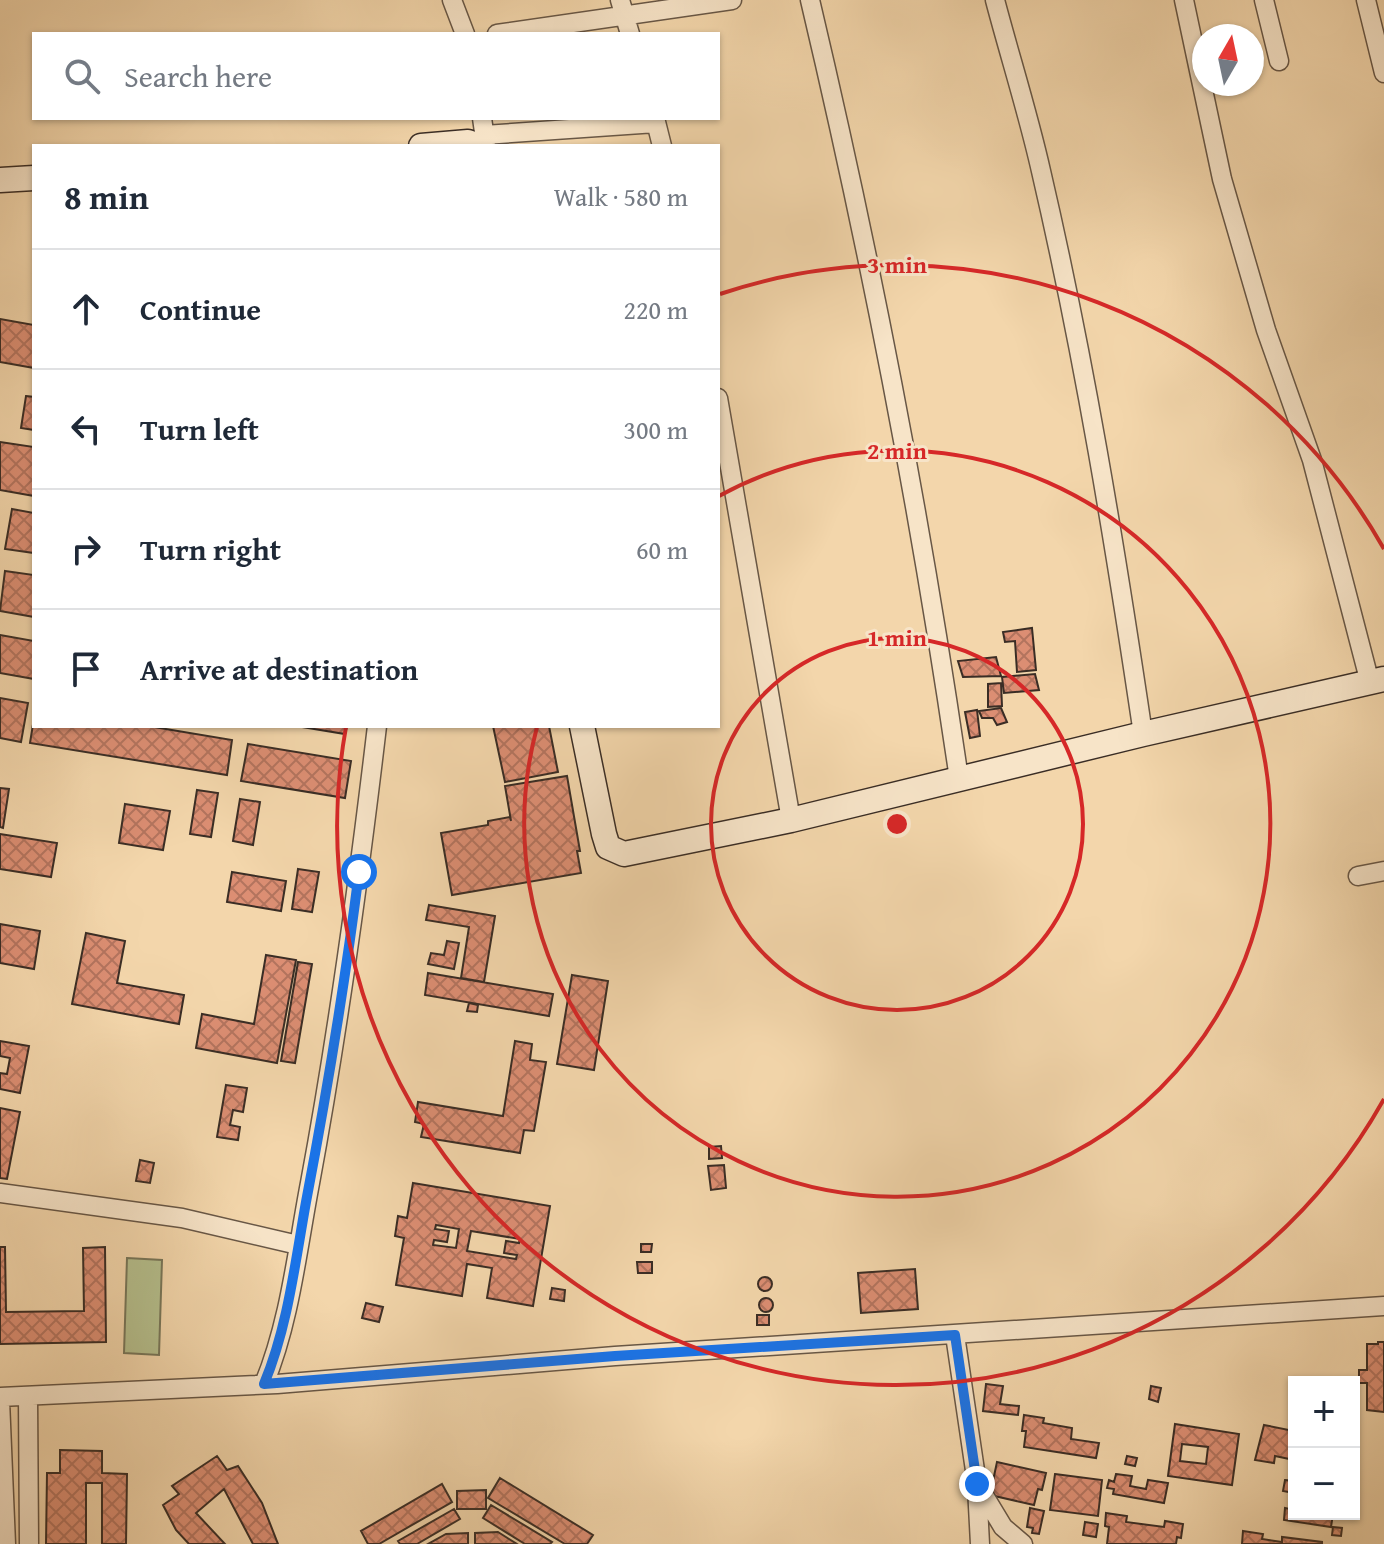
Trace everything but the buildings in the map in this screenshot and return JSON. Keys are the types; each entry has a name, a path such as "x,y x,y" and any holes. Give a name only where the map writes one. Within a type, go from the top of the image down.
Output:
{"main road":[{"path":"444,144 468,142 483,136"},
{"path":"0,180 32,178"},
{"path":"582,728 608,847 624,854 791,820 1143,734 1377,681"}],"street":[{"path":"452,0 464,32"},
{"path":"506,32 622,7 732,0"},
{"path":"810,0 878,306 932,592 959,779"},
{"path":"995,0 1041,169 1073,324 1108,510 1143,734"},
{"path":"1184,0 1222,179 1266,330 1312,460 1377,681"},
{"path":"1264,0 1279,61"},
{"path":"1366,0 1384,73"},
{"path":"622,7 629,32"},
{"path":"483,136 656,121 662,144"},
{"path":"720,410 791,820"},
{"path":"264,1384 277,1353 348,959 377,728"},
{"path":"1358,876 1384,871"},
{"path":"0,1193 182,1218 298,1245"},
{"path":"6,1544 0,1399 264,1384 615,1356 1384,1306"},
{"path":"955,1335 977,1484 980,1544"},
{"path":"28,1396 29,1544"},
{"path":"977,1484 1003,1527 1023,1544"}],"green space":[{"path":"127,1258 162,1260 159,1355 124,1353"}],"route":[{"path":"359,872 326,1098 286,1313 277,1353 264,1384 615,1356 955,1335 977,1484"}]}
